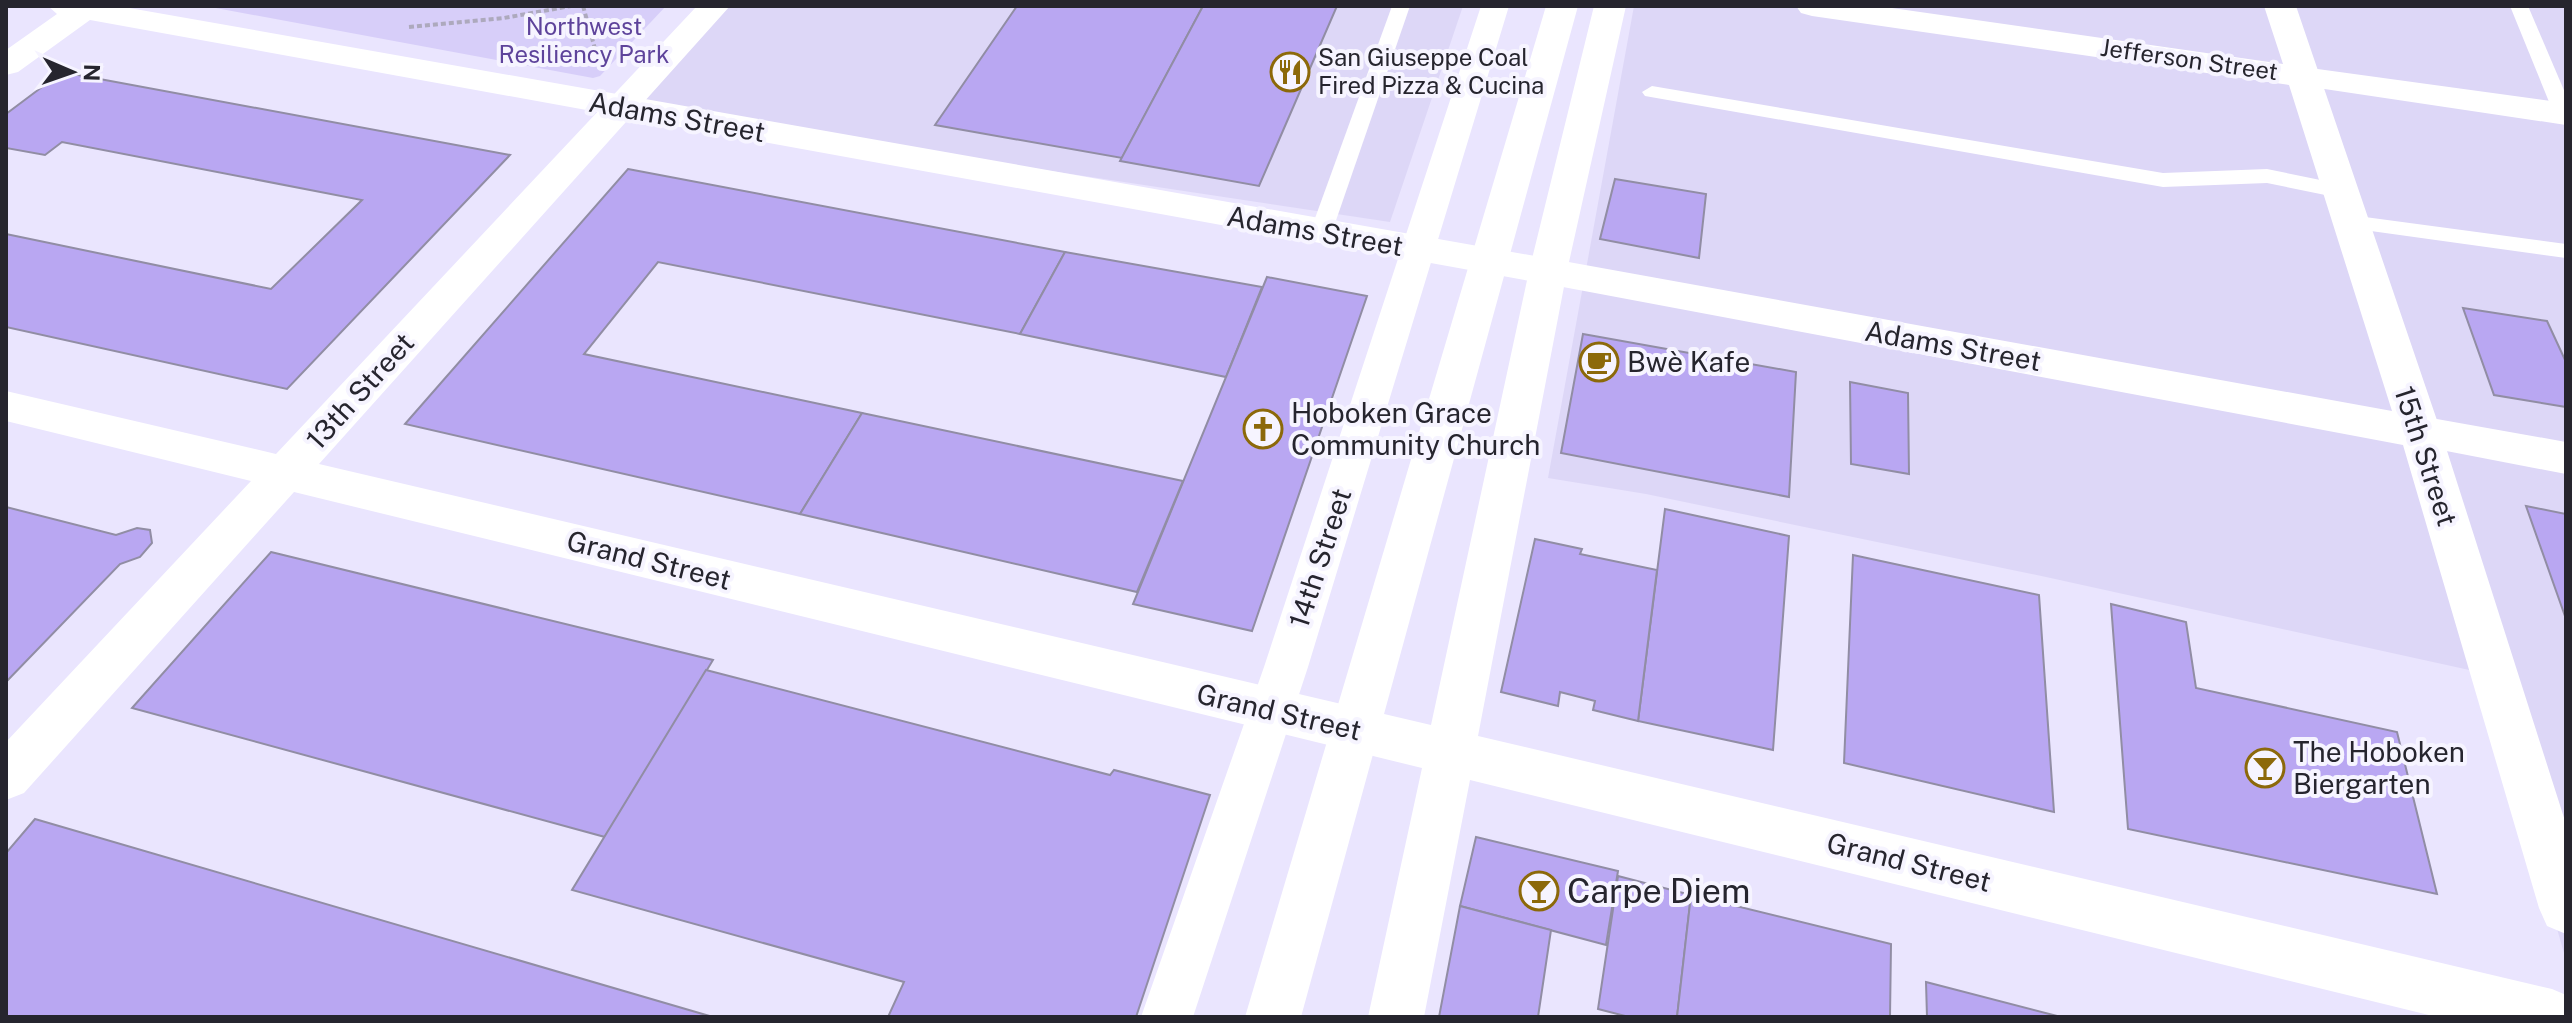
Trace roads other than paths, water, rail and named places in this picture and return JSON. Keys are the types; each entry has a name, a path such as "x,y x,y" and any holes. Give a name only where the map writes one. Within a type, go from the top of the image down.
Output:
{"street":[{"name":"13th Street","path":"6,777 714,6"},
{"name":"14th Street","path":"1167,1017 1271,711 1495,6"},
{"path":"1273,1017 1562,6"},
{"path":"1396,1017 1610,6"},
{"path":"1473,704 1555,273 1620,6"},
{"name":"Jefferson Street","path":"1812,6 2565,114"},
{"name":"15th Street","path":"2280,6 2420,432 2566,908"},
{"name":"Adams Street","path":"74,8 2566,458"},
{"path":"6,65 74,8"},
{"name":"Grand Street","path":"6,406 2552,1017"}],"lane":[{"path":"1321,232 1401,6"},
{"path":"2519,6 2565,114"},
{"path":"1652,92 2163,180 2267,176 2345,207 2566,251"}],"place":[{"name":"San Giuseppe Coal Fired Pizza & Cucina","path":"1290,72"},
{"name":"Bwè Kafe","path":"1599,362"},
{"name":"Hoboken Grace Community Church","path":"1263,429"},
{"name":"The Hoboken Biergarten","path":"2265,768"},
{"name":"Carpe Diem","path":"1539,891"}],"park label":[{"name":"Northwest Resiliency Park","path":"584,41"}]}
